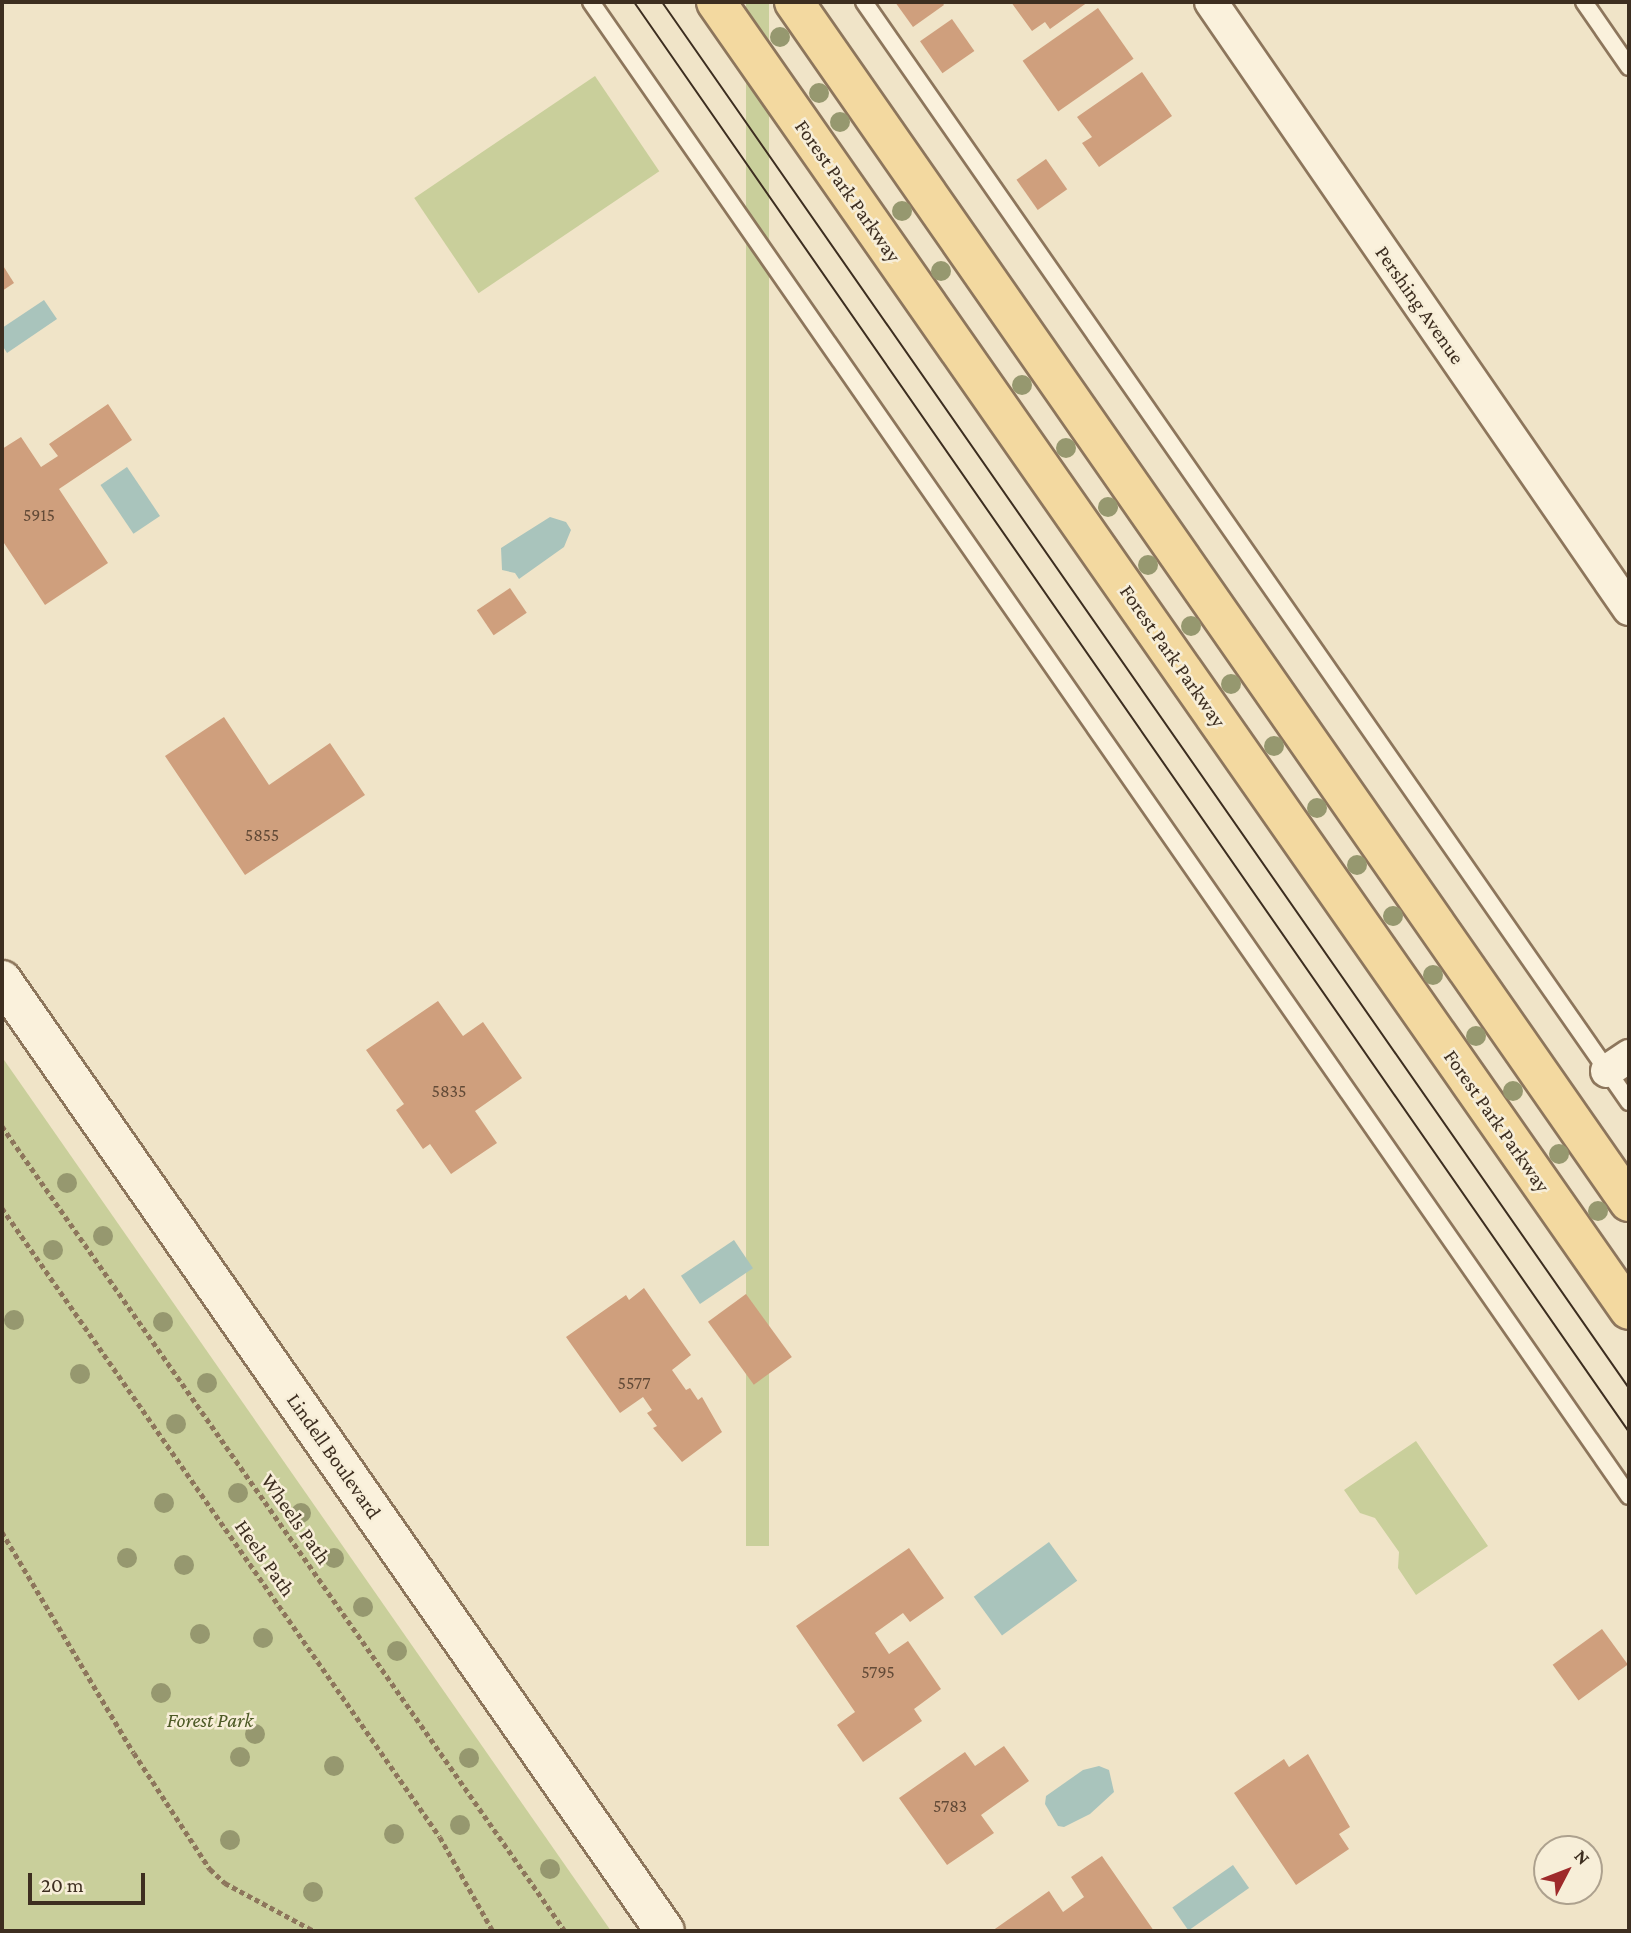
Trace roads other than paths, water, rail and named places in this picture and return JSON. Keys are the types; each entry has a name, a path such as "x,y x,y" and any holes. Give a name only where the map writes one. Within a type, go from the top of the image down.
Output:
{"main road":[{"name":"Forest Park Parkway","path":"716,2 1629,1310"},
{"path":"794,2 1629,1202"},
{"name":"Lindell Boulevard","path":"2,980 665,1931"}],"street":[{"name":"Pershing Avenue","path":"1210,2 1629,609"}],"lane":[{"path":"591,2 1629,1496"},
{"path":"864,2 1618,1063 1629,1102"},
{"path":"1584,2 1629,67"}],"water":[{"path":"44,300 57,319 7,353 2,345 2,328"},
{"path":"127,467 160,516 133,534 100,485"},
{"path":"550,517 566,522 571,530 564,547 519,579 515,573 502,570 501,548"},
{"path":"734,1240 753,1268 700,1304 681,1276"},
{"path":"1049,1542 1077,1581 1002,1635 974,1597"},
{"path":"1099,1766 1109,1770 1114,1792 1090,1814 1064,1827 1058,1826 1045,1804 1046,1796 1083,1770"},
{"path":"1233,1865 1249,1888 1188,1930 1172,1907"}],"tram line":[{"path":"634,2 1629,1432"},
{"path":"662,2 1629,1388"}],"park label":[{"name":"Forest Park","path":"210,1720"}]}
